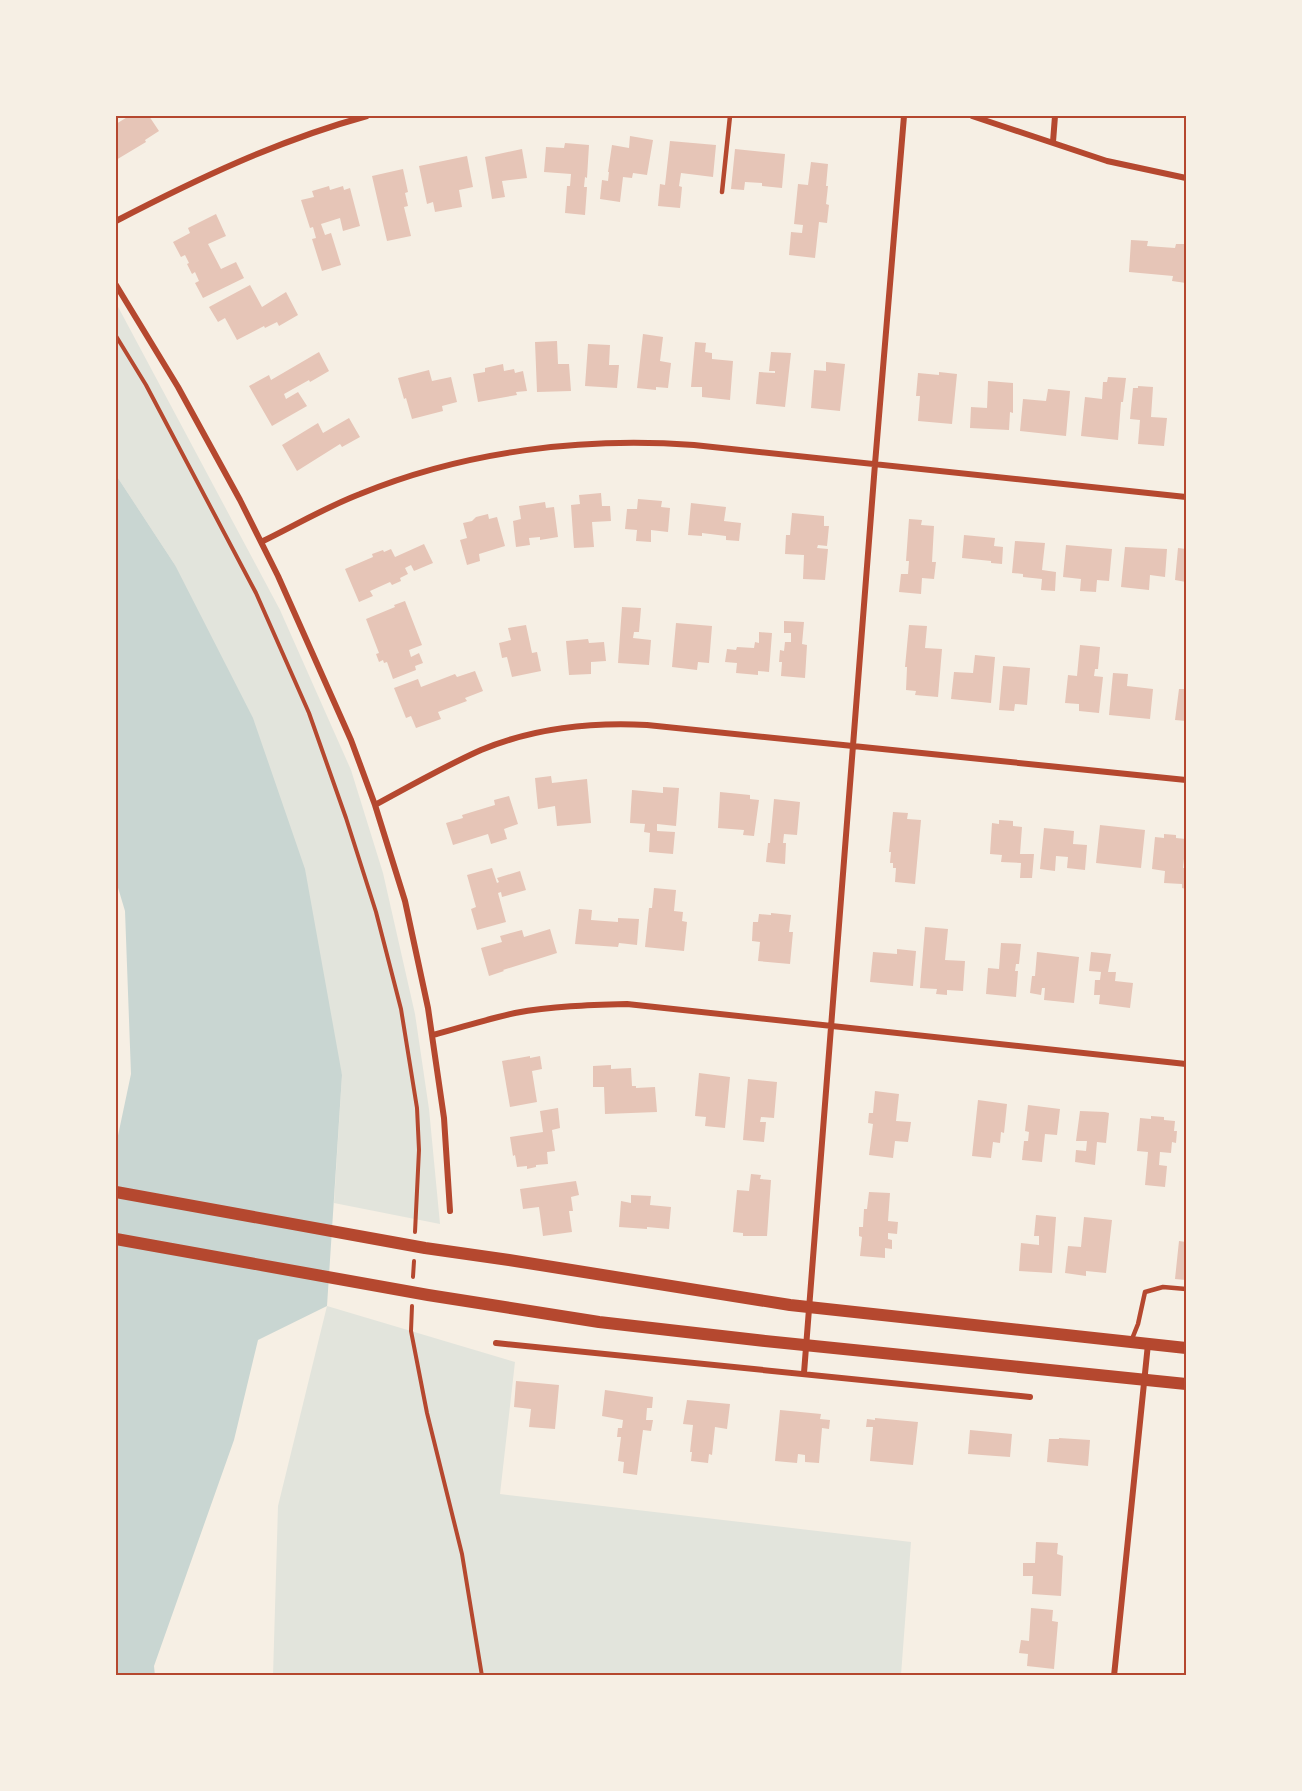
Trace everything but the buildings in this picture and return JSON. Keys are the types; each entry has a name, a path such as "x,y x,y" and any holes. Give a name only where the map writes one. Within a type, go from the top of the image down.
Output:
{"main road":[{"path":"116,1192 420,1250 509,1260 809,1308 1186,1348"},
{"path":"116,1239 428,1295 598,1322 1186,1384"}],"street":[{"path":"116,221 172,191 242,159 313,132 367,116"},
{"path":"804,1373 904,116"},
{"path":"972,116 1107,161 1186,178"},
{"path":"1053,142 1055,116"},
{"path":"116,285 184,397 261,542 340,714 375,805 405,901 433,1035 444,1118 450,1211"},
{"path":"261,542 358,494 410,476 483,458 538,449 592,444 666,443 1186,497"},
{"path":"375,805 482,750 518,737 573,726 610,723 1186,780"},
{"path":"433,1035 513,1014 552,1008 627,1004 1186,1064"},
{"path":"496,1342 1030,1397"},
{"path":"1114,1676 1148,1344"}],"lane":[{"path":"722,192 730,116"},
{"path":"1131,1342 1138,1324 1145,1292 1163,1287 1186,1289"}],"path":[{"path":"116,336 146,385 256,593 309,713 346,818 376,912 401,1009 417,1108 419,1150 415,1239"},
{"path":"412,1285 420,1250"},
{"path":"412,1296 411,1331 427,1413 462,1554 482,1676"}],"shaded area":[{"path":"116,303 280,610 351,770 383,873 415,1014 429,1109 440,1224 334,1203 342,1075 175,565 116,475"},
{"path":"116,475 175,565 253,718 305,869 342,1075 327,1306 258,1340 234,1440 154,1666 155,1676 116,1675 116,1145 131,1074 125,911 116,881"},
{"path":"327,1306 515,1362 500,1494 911,1542 901,1675 273,1676 278,1506"}]}
